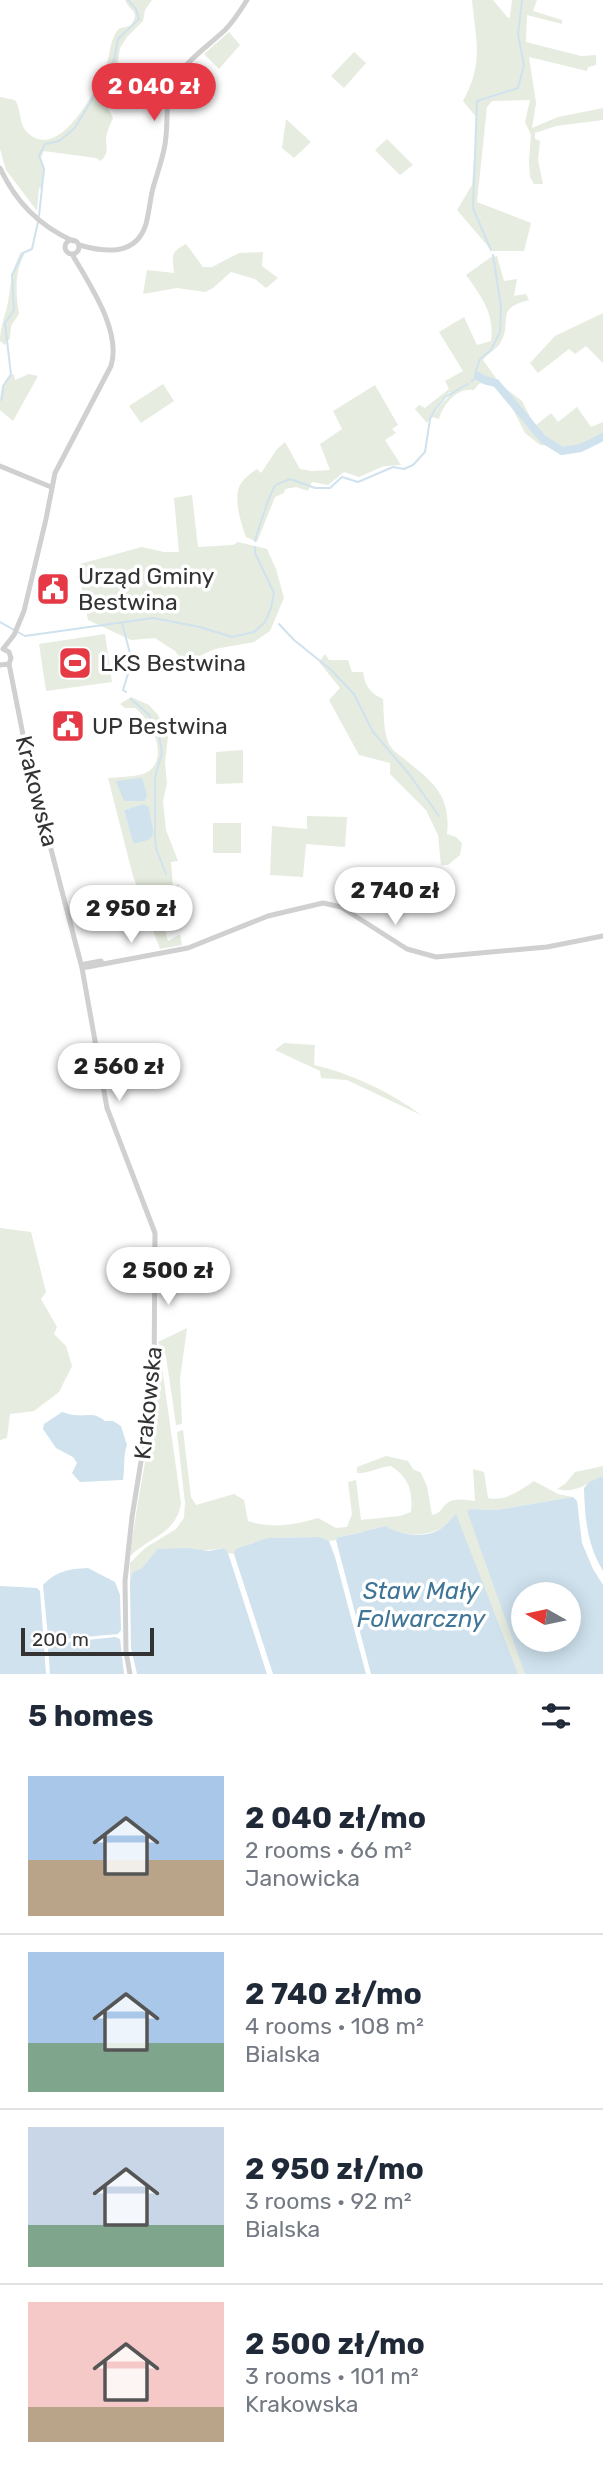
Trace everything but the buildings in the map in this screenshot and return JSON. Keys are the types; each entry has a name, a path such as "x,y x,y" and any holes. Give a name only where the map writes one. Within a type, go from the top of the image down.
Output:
{"street":[{"path":"66,246 114,252 127,247 139,236 146,224 154,184 163,159 168,100 174,82 186,66 230,24 247,0"},
{"path":"0,168 22,204 35,218 75,248 109,325 115,354 60,461 51,487 47,519 30,588 15,632 9,663 0,665"},
{"path":"56,232 67,252 75,248"},
{"path":"0,466 51,487"},
{"path":"11,654 1,650 15,632"},
{"name":"Krakowska","path":"9,663 29,765 78,951 86,968 107,1108 155,1233 154,1381 132,1517 125,1581 125,1652 130,1674"},
{"name":"Krakowska","path":"0,665 13,688"},
{"path":"86,968 188,948 264,917 323,903 341,907 407,949 436,957 540,948 603,936"}],"shaded area":[{"path":"125,0 152,0 145,10 143,21 120,48 106,104 113,118 107,135 106,154 101,161 44,151 41,157 45,169 42,189 39,188 37,211 6,170 0,149 0,97 15,100 23,126 29,134 41,140 53,138 65,130 77,118 96,88 117,31 131,25 134,20 135,14"},
{"path":"472,0 493,0 508,18 512,0 537,0 533,11 562,20 562,24 527,15 526,42 581,56 596,55 596,65 588,67 587,71 529,57 536,103 532,128 558,117 603,108 603,120 556,126 535,133 535,139 540,141 538,160 543,184 534,184 530,177 531,135 525,122 530,100 492,101 487,107 477,202 531,223 524,251 492,251 457,210 472,185 476,134 477,118 463,101 474,75 477,52"},
{"path":"229,32 240,45 219,69 204,54"},
{"path":"354,52 366,63 344,88 331,76"},
{"path":"286,119 311,142 294,158 282,148"},
{"path":"387,139 413,165 400,175 375,150"},
{"path":"186,244 203,267 212,267 239,253 263,252 262,266 278,278 266,288 255,279 231,272 205,292 177,288 143,294 147,270 174,273 173,256"},
{"path":"21,252 24,255 17,284 19,314 11,326 10,338 5,345 0,341 1,332 13,272"},
{"path":"497,256 504,281 517,279 514,296 526,294 529,300 507,312 505,330 499,345 483,360 496,378 479,384 474,390 457,394 447,402 439,419 432,417 452,393 450,392 441,400 427,423 415,409 419,405 425,408 449,389 445,381 463,371 439,332 464,317 477,345 491,341 489,314 466,275 491,257"},
{"path":"603,313 603,363 586,346 575,354 569,349 538,373 530,363 555,336"},
{"path":"10,374 14,375 15,380 29,374 38,376 13,421 0,410 1,391"},
{"path":"497,382 522,401 535,426 551,413 558,422 577,407 591,427 603,422 603,440 581,450 560,453 551,446 540,445 525,433 505,394 493,384"},
{"path":"163,384 174,401 141,423 129,406"},
{"path":"375,385 398,425 392,429 396,433 385,440 401,465 384,466 359,477 344,472 328,485 312,482 308,491 296,487 285,489 284,493 275,497 257,542 246,537 238,503 238,490 244,480 257,469 261,473 285,442 300,469 330,470 320,444 342,429 333,411"},
{"path":"192,495 198,547 233,545 238,542 267,549 284,598 270,631 254,642 215,649 184,663 175,651 155,638 131,640 88,620 78,570 80,564 142,547 179,552 174,498"},
{"name":"LKS Bestwina","path":"105,634 112,682 46,691 39,644"},
{"path":"325,654 329,660 348,660 352,672 363,672 369,688 383,699 385,731 391,747 439,792 444,801 448,821 447,834 462,843 460,855 448,865 441,865 438,835 426,810 390,774 390,763 359,755 329,700 340,688 319,662"},
{"path":"131,697 149,705 158,715 168,736 165,763 167,783 163,801 166,830 178,861 171,862 173,887 179,884 179,890 184,894 183,903 166,907 160,912 168,941 180,934 182,945 160,949 133,876 108,778 143,774 152,769 158,752 153,732 142,714 135,708 125,708 120,704","holes":["143,804 153,830 133,843 124,810"]},
{"path":"243,750 243,783 216,784 216,752"},
{"path":"307,816 347,817 345,847 306,844 303,877 270,875 272,826 307,829"},
{"path":"213,823 241,823 241,853 213,853"},
{"path":"284,1043 315,1045 314,1065 370,1085 421,1115 347,1080 321,1078 320,1071 275,1050"},
{"path":"0,1228 31,1232 46,1292 41,1299 57,1327 54,1334 66,1346 72,1366 59,1392 34,1411 10,1414 7,1438 0,1440"},
{"path":"187,1328 180,1379 182,1424 176,1425 166,1356 158,1342"},
{"path":"159,1358 181,1503 168,1528 130,1556 154,1408"},
{"path":"183,1430 191,1497 196,1505 234,1494 244,1500 248,1521 266,1525 300,1523 318,1518 336,1528 347,1527 352,1514 348,1482 356,1480 361,1520 400,1516 411,1512 411,1498 406,1480 391,1466 357,1473 357,1467 386,1456 408,1461 413,1469 421,1473 427,1486 432,1515 453,1500 475,1501 473,1469 484,1472 488,1498 506,1497 534,1481 558,1494 573,1497 496,1510 471,1509 511,1631 511,1652 518,1652 525,1674 518,1674 442,1528 414,1534 386,1526 329,1541 320,1537 267,1538 237,1549 234,1554 223,1548 157,1549 143,1567 132,1573 130,1582 130,1563 145,1548 176,1529 184,1518 185,1503 177,1432"},
{"path":"603,1466 603,1476 586,1485 570,1490 557,1489 575,1472"}],"water":[{"path":"142,778 147,795 145,801 124,801 116,781"},
{"path":"143,804 149,807 152,836 133,843 124,810"},
{"path":"62,1412 93,1415 121,1426 127,1445 123,1480 80,1482 72,1473 77,1463 73,1457 56,1448 43,1429 44,1424"},
{"path":"603,1476 603,1571 593,1551 588,1531 584,1488 589,1482"},
{"path":"573,1497 577,1501 582,1543 603,1585 603,1674 525,1674 517,1652 581,1652 581,1582 511,1582 511,1635 467,1511 496,1510"},
{"name":"Staw Mały Folwarczny","path":"456,1514 518,1674 371,1674 336,1540 338,1537 386,1526 405,1534 427,1534 442,1528"},
{"path":"320,1537 329,1541 335,1557 366,1674 273,1674 234,1554 236,1549 267,1538"},
{"path":"187,1548 209,1551 224,1548 228,1553 267,1674 137,1674 131,1648 132,1573 143,1567 157,1549"},
{"path":"88,1568 115,1582 120,1595 121,1630 118,1634 52,1640 48,1637 43,1585 63,1572"},
{"path":"0,1586 37,1588 40,1591 46,1674 0,1674"},
{"path":"115,1637 120,1639 124,1674 50,1674 48,1647 51,1644"}],"waterway":[{"path":"39,216 44,169 39,156 45,144 59,141 74,129 114,60 118,39 139,19 136,9 128,0"},
{"path":"491,250 473,208 477,101 518,88 524,65 518,35 522,0"},
{"path":"0,400 3,386 11,375 5,323 14,310 12,275 23,253 32,249 38,222"},
{"path":"472,381 478,376 475,373 480,359 491,350 500,332 501,307 493,255"},
{"path":"478,376 496,383 543,439 562,451 581,448 603,437"},
{"path":"255,541 270,495 278,484 290,479 315,488 330,488 342,477 358,482 393,467 404,469 413,465 425,452 430,419 435,410 445,397 468,384"},
{"path":"0,622 25,636 153,618 200,627 232,637 254,632 265,622 274,593 255,553 255,547"},
{"path":"122,623 132,661 123,690 126,692"},
{"path":"279,624 354,694 373,732 409,774 439,816"},
{"path":"131,699 149,715 159,735 162,753 155,777 155,838 166,874"}],"place":[{"name":"Urząd Gminy Bestwina","path":"53,589"},
{"name":"LKS Bestwina","path":"75,663"},
{"name":"UP Bestwina","path":"68,726"}]}
